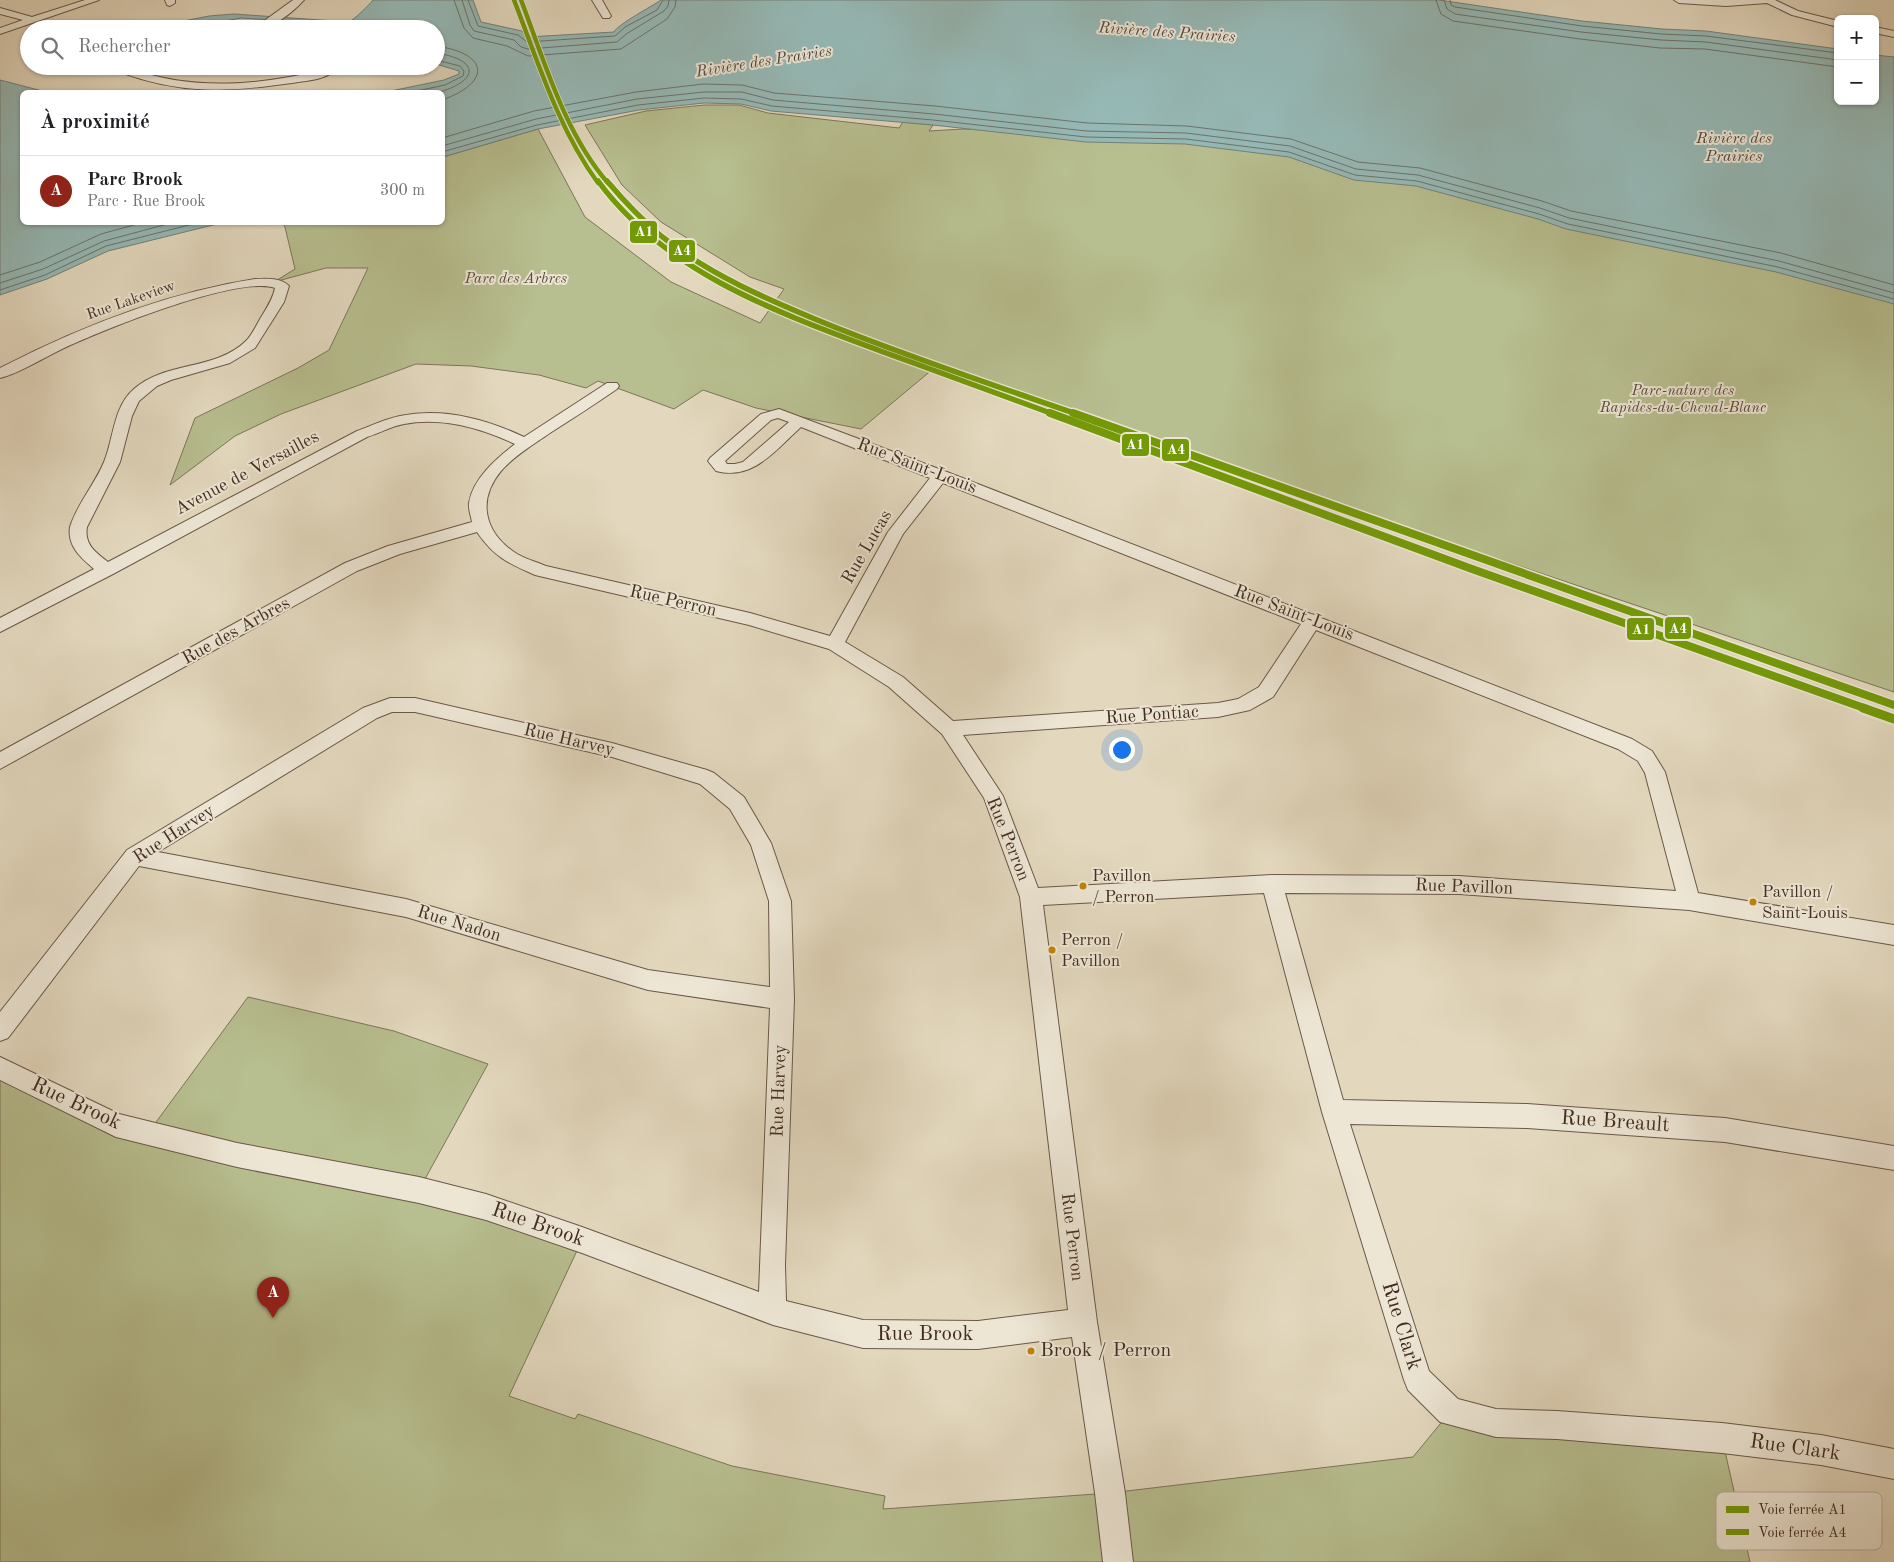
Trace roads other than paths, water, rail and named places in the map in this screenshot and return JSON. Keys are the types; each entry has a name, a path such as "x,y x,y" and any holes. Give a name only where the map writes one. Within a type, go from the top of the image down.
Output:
{"street":[{"path":"0,12 32,20 94,0"},
{"path":"273,20 299,0"},
{"path":"597,0 606,16"},
{"path":"1679,0 1726,3 1768,0 1795,13 1834,23"},
{"path":"58,11 76,16"},
{"path":"0,31 20,24"},
{"path":"1879,31 1894,34"},
{"path":"135,75 173,86 200,89 228,88 317,75"},
{"name":"Rue Lakeview","path":"0,374 60,345 131,315 233,287 266,282 279,284 282,289 256,338 249,346 231,357 166,376 139,392 131,402 112,461 81,518 78,530 79,542 88,554 107,570"},
{"name":"Rue Perron","path":"612,386 525,442 496,467 485,484 476,504 481,525 492,541 511,558 541,571 750,619 835,644 896,682 949,729 993,796 1030,896 1083,1322 1110,1493 1118,1562"},
{"name":"Rue Saint-Louis","path":"799,420 749,465 736,469 722,468 716,461 766,417 779,413 799,420 941,475 1313,620 1625,744 1645,756 1655,772 1689,901"},
{"name":"Avenue de Versailles","path":"0,626 362,434 401,420 429,418 459,420 499,430 525,442"},
{"name":"Rue Lucas","path":"835,644 896,532 941,475"},
{"name":"Rue des Arbres","path":"0,760 351,567 394,550 481,525"},
{"name":"Rue Pontiac","path":"949,729 1218,710 1243,705 1266,692 1313,620"},
{"name":"Rue Harvey","path":"0,1030 134,856 370,713 390,705 415,705 444,711 612,750 707,778 737,803 761,843 780,901 782,999 772,1265 773,1311"},
{"name":"Rue Nadon","path":"134,856 406,908 648,980 782,999"},
{"name":"Rue Pavillon","path":"1030,896 1272,884 1459,886 1689,901 1894,935"},
{"name":"Rue Clark","path":"1272,884 1334,1112 1418,1380 1450,1412 1496,1423 1557,1425 1722,1438 1821,1450 1894,1464"},
{"name":"Rue Brook","path":"0,1068 116,1125 236,1155 418,1190 486,1207 582,1240 773,1311 863,1334 978,1335 1083,1322"},
{"name":"Rue Breault","path":"1334,1112 1527,1116 1725,1130 1894,1158"}],"water":[{"name":"Rivière des Prairies","path":"373,0 473,0 481,22 522,31 527,37 614,32 628,20 661,0 1439,0 1582,21 1662,29 1706,31 1834,48 1834,105 1879,105 1879,55 1894,57 1894,304 1776,272 1566,229 1538,219 1416,186 1354,180 1289,157 1185,144 1086,142 933,125 771,111 741,104 704,103 639,110 538,129 445,156 445,90 396,90 444,80 459,74 459,71 445,67 445,20 352,20"},
{"name":"Rivière des Prairies","path":"234,14 320,20 241,18 230,20 189,20"},
{"path":"0,80 38,90 20,90 20,225 213,225 108,251 47,279 0,295"}],"rail line":[{"name":"A1","path":"514,0 555,106 586,166 612,201 642,230 676,256 713,279 792,316 871,347 1472,569 1894,719"},
{"name":"A4","path":"521,0 556,92 578,137 604,178 631,209 661,235 693,259 728,279 764,297 876,343 1894,705"}],"place":[{"name":"Pavillon / Perron","path":"1083,886"},
{"name":"Pavillon / Saint-Louis","path":"1753,902"},
{"name":"Perron / Pavillon","path":"1052,950"},
{"name":"Parc Brook","path":"273,1318"},
{"name":"Brook / Perron","path":"1031,1351"}],"park label":[{"name":"Parc des Arbres","path":"516,279"},
{"name":"Parc-nature des Rapides-du-Cheval-Blanc","path":"1683,400"}]}
